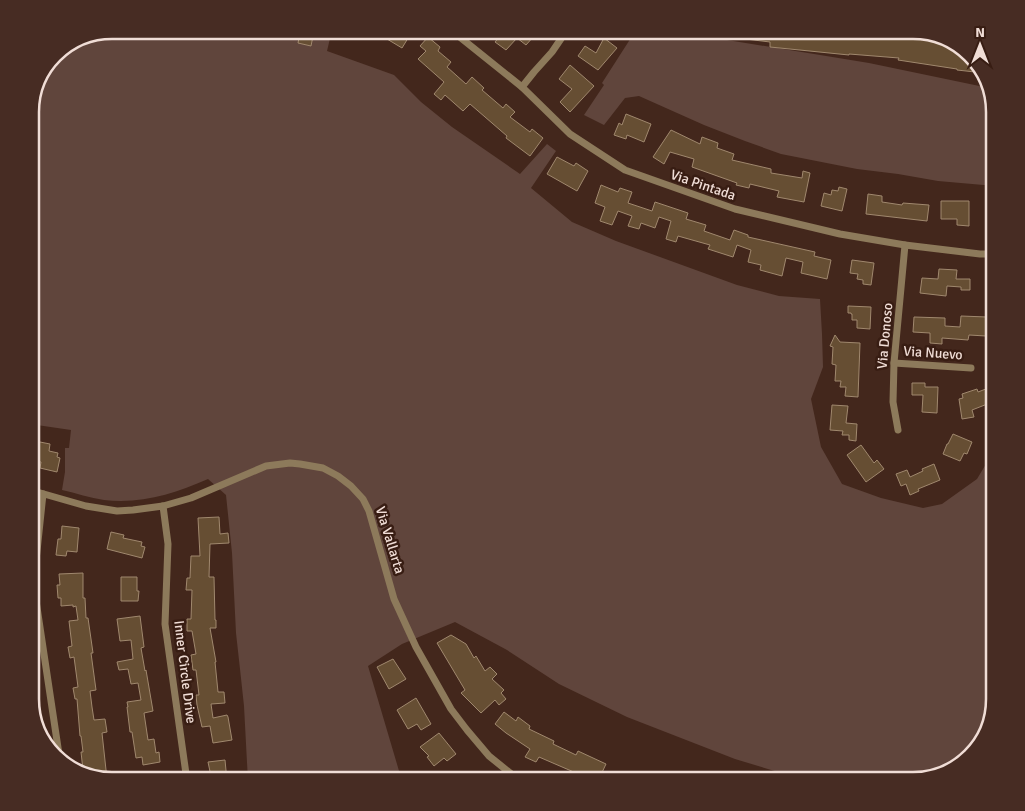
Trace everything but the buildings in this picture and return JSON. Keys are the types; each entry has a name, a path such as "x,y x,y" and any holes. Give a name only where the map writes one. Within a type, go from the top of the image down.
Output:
{"street":[{"name":"Via Pintada","path":"462,39 522,88 570,134 625,170 735,210 840,234 906,245 986,254"},
{"path":"522,88 561,39"},
{"name":"Via Donoso","path":"898,430 893,402 894,364 906,245"},
{"name":"Via Nuevo","path":"894,364 971,368"},
{"name":"Via Vallarta","path":"39,493 86,506 110,510 125,510 163,506 191,498 266,466 290,463 300,464 323,468 338,476 363,499 368,509 394,599 416,647 451,709 489,756 508,772"},
{"path":"39,527 42,494"},
{"name":"Inner Circle Drive","path":"163,506 168,544 165,624 186,772"},
{"path":"39,621 58,748"}],"shaded area":[{"path":"103,39 330,39 327,51 394,75 421,102 452,127 520,174 547,144 556,151 531,188 572,222 616,241 737,285 779,296 820,299 823,367 811,399 821,447 842,484 881,498 923,508 942,504 977,479 986,464 986,699 981,727 968,747 958,757 945,765 927,771 778,772 735,759 627,717 559,684 507,650 455,622 402,644 368,666 399,772 248,772 244,706 236,633 232,553 226,495 208,479 158,497 132,501 104,500 62,490 65,472 65,448 69,448 71,430 39,425 39,107 41,93 54,67 75,49"},
{"path":"630,39 721,39 869,63 981,86 985,98 986,112 986,185 938,181 857,169 781,154 704,125 639,96 625,98 604,125 584,115 604,85 602,83"}]}
